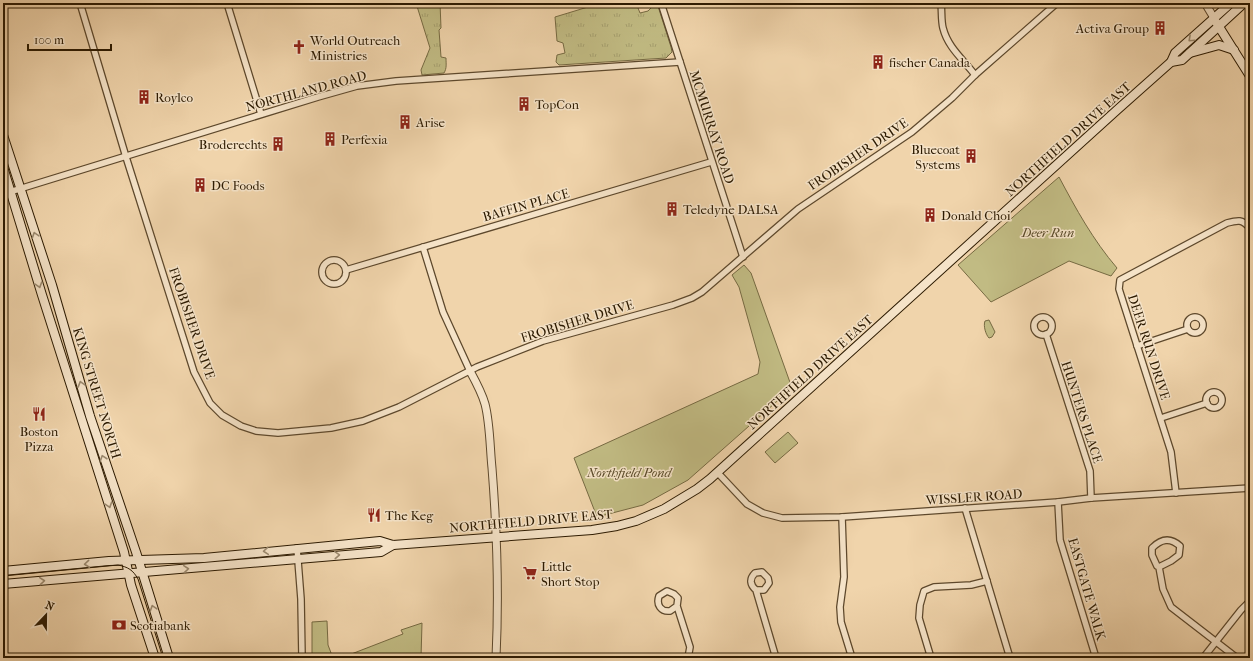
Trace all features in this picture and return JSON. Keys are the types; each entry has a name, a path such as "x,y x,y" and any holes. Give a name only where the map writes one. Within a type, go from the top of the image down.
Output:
{"main road":[{"name":"NORTHFIELD DRIVE EAST","path":"3,571 126,560 138,561 204,558 380,541 392,545 592,530 636,521 664,510 697,489 717,472 1171,62 1175,53 1231,3"},
{"name":"NORTHFIELD DRIVE EAST","path":"1171,62 1182,60 1244,3"},
{"path":"1214,18 1250,76"},
{"path":"1190,53 1219,45 1234,50"},
{"name":"KING STREET NORTH","path":"3,135 54,292 90,416 169,658"},
{"name":"KING STREET NORTH","path":"3,167 6,193 42,295 124,552 131,585 155,658"},
{"name":"NORTHFIELD DRIVE EAST","path":"3,584 381,552 392,545"}],"street":[{"name":"FROBISHER DRIVE","path":"80,3 126,157 194,372 210,403 222,415 241,426 256,431 278,433 331,428 357,423 399,407 478,367 543,341 673,305 692,298 702,292 798,209 912,132 1057,3"},
{"path":"226,3 261,114"},
{"name":"MCMURRAY ROAD","path":"661,3 743,257"},
{"path":"941,3 943,29 949,43 957,55 975,75"},
{"path":"1205,3 1214,18"},
{"name":"NORTHLAND ROAD","path":"6,193 261,114 358,86 396,81 680,62"},
{"name":"BAFFIN PLACE","path":"346,270 712,162"},
{"name":"DEER RUN DRIVE","path":"1176,493 1171,452 1119,289 1120,280 1227,223 1237,221 1245,222 1250,228"},
{"path":"423,247 442,312 482,394 486,411 495,510 496,658"},
{"path":"332,260 337,260 342,263 346,270 344,279 337,284 332,285 326,282 321,275 324,264 332,260"},
{"path":"1137,346 1188,329"},
{"name":"HUNTERS PLACE","path":"1046,334 1090,471 1091,498"},
{"path":"1161,418 1207,404"},
{"name":"WISSLER ROAD","path":"717,472 746,504 763,513 777,518 791,519 842,517 1058,502 1091,498 1250,488"},
{"name":"EASTGATE WALK","path":"1058,502 1060,540 1096,658"},
{"path":"966,508 1010,658"},
{"path":"842,517 844,577 840,614 852,658"},
{"path":"1159,567 1179,556 1180,546 1175,542 1167,540 1158,542 1152,548 1154,562 1159,567 1163,589 1171,607 1217,641 1237,658"},
{"path":"297,548 302,658"},
{"path":"932,658 919,618 920,605 924,591 934,587 971,585 987,581"},
{"path":"756,590 776,658"},
{"path":"1203,658 1241,610 1250,601"},
{"path":"677,606 690,647 688,658"}],"green space":[{"path":"416,3 440,3 441,28 439,30 441,57 446,58 446,68 444,73 422,75 421,70 430,48"},
{"path":"601,3 636,3 640,13 648,11 651,8 650,3 657,3 672,52 666,58 559,65 556,62 557,55 565,53 563,43 557,41 555,17"},
{"name":"Deer Run","path":"1059,177 1078,212 1117,268 1111,276 1069,261 991,302 958,265"},
{"name":"Northfield Pond","path":"744,265 751,273 792,388 688,480 643,505 597,517 574,458 758,374 760,362 739,287 732,275"},
{"path":"989,320 995,332 992,337 989,338 984,325 985,321"},
{"path":"788,432 798,443 775,463 765,452"},
{"path":"327,621 328,645 333,658 312,658 312,622"},
{"path":"422,623 421,658 341,658 403,634 401,630"}],"tram line":[{"path":"3,576 118,565 127,568 132,571 138,579 163,658"}],"place":[{"name":"Activa Group","path":"1160,28"},
{"name":"World Outreach Ministries","path":"299,47"},
{"name":"fischer Canada","path":"878,62"},
{"name":"Roylco","path":"144,97"},
{"name":"TopCon","path":"524,104"},
{"name":"Arise","path":"405,122"},
{"name":"Perfexia","path":"330,139"},
{"name":"Broderechts","path":"278,144"},
{"name":"Bluecoat Systems","path":"971,156"},
{"name":"DC Foods","path":"200,185"},
{"name":"Teledyne DALSA","path":"672,209"},
{"name":"Donald Choi","path":"930,215"},
{"name":"Boston Pizza","path":"39,414"},
{"name":"The Keg","path":"374,515"},
{"name":"Little Short Stop","path":"530,573"},
{"name":"Scotiabank","path":"119,625"}]}
